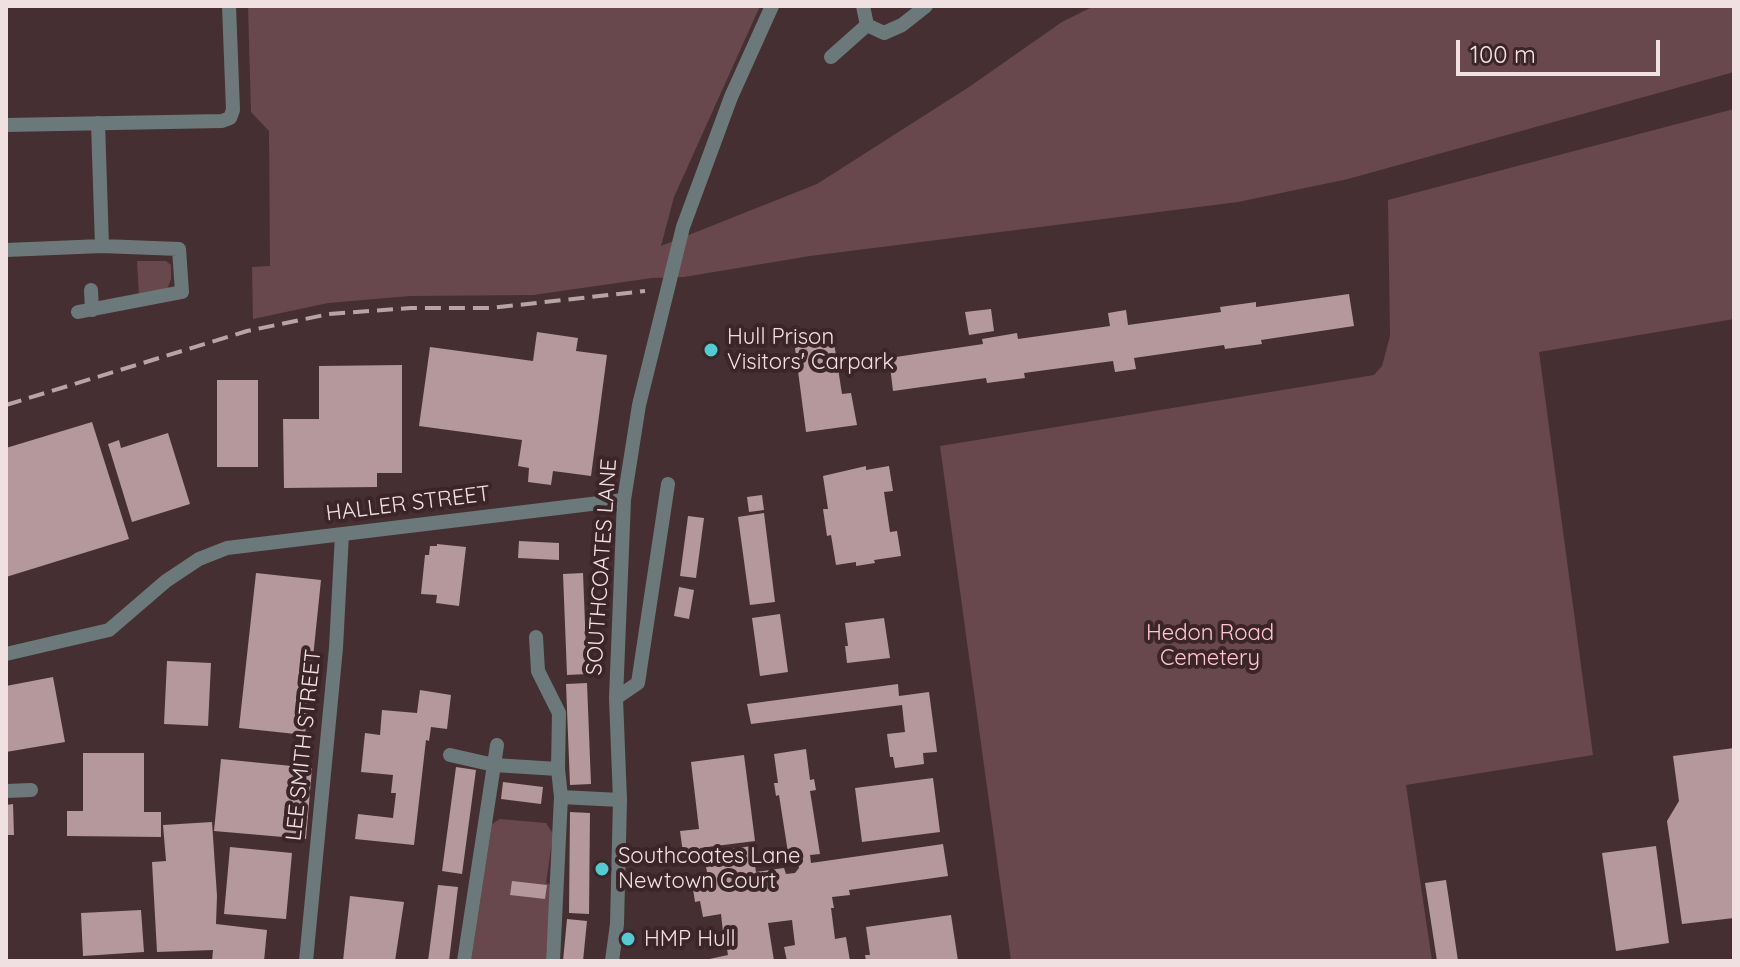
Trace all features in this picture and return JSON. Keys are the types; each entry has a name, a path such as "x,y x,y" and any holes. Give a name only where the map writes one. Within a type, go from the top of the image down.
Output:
{"street":[{"path":"6,125 222,121 230,118 233,110 229,6"},
{"name":"SOUTHCOATES LANE","path":"612,961 617,924 620,800 616,698 624,500 639,405 683,227 731,97 772,6"},
{"path":"863,6 867,25"},
{"path":"867,25 884,33 902,25 926,6"},
{"path":"831,57 867,25"},
{"path":"98,123 102,246"},
{"path":"6,250 102,246 179,249 182,292 85,311 91,290"},
{"path":"616,698 638,683 668,484"},
{"name":"HALLER STREET","path":"6,654 109,630 166,581 199,559 227,548 624,500"},
{"name":"LEE SMITH STREET","path":"306,961 336,648 342,534"},
{"path":"536,637 538,671 559,713 561,797 553,961"},
{"path":"464,961 497,745"},
{"path":"450,755 494,765 558,769"},
{"path":"6,791 31,790"},
{"path":"561,797 620,800"}],"green space":[{"path":"248,6 760,6 674,197 661,246 817,184 969,87 1062,22 1094,6 1734,6 1734,72 1348,179 1238,202 810,256 684,277 652,278 533,295 410,296 328,303 253,319 252,267 270,266 269,131 251,112"},
{"name":"Hedon Road Cemetery","path":"1734,109 1734,319 1539,352 1593,755 1406,785 1432,961 1011,961 940,446 1374,375 1382,366 1390,336 1388,200"},
{"path":"137,261 166,261 171,265 168,287 162,292 139,296"},
{"path":"500,819 546,823 553,834 546,883 551,885 546,961 471,961 492,824"}],"building":[{"path":"1349,294 1354,326 1261,340 1262,344 1225,349 1224,345 1134,358 1136,369 1115,372 1113,361 1024,373 1025,378 987,383 986,378 893,391 889,358 983,344 982,339 1017,333 1018,339 1110,326 1108,313 1126,310 1128,325 1221,312 1220,307 1256,302 1256,307"},
{"path":"991,309 994,331 969,335 965,312"},
{"path":"832,330 842,394 851,393 857,425 806,432 793,333"},
{"path":"537,332 578,338 576,351 607,355 591,476 553,471 551,485 528,482 529,468 518,466 522,440 419,426 430,347 533,361"},
{"path":"402,365 402,473 377,473 377,487 284,488 283,419 319,419 319,366"},
{"path":"217,380 258,380 258,467 217,467"},
{"path":"92,422 129,539 6,577 6,448"},
{"path":"168,433 190,504 132,522 108,444 119,440 121,448"},
{"path":"866,466 866,470 889,466 893,491 884,492 890,532 897,531 901,556 856,566 856,562 836,565 823,509 828,509 823,476"},
{"path":"762,495 764,510 749,512 747,497"},
{"path":"764,513 775,602 750,605 738,517"},
{"path":"688,516 704,518 696,578 680,576"},
{"path":"519,541 559,543 559,560 518,558"},
{"path":"430,546 466,547 459,606 436,603 437,595 421,594 425,555 429,555"},
{"path":"256,573 321,580 305,735 239,728"},
{"path":"583,573 587,674 567,675 563,574"},
{"path":"679,587 694,590 689,619 674,616"},
{"path":"780,614 788,672 760,676 752,618"},
{"path":"884,618 890,658 847,663 845,623"},
{"path":"167,661 211,663 208,726 164,724"},
{"path":"53,677 65,742 6,752 6,686"},
{"path":"587,683 591,784 570,785 566,684"},
{"path":"898,684 899,696 929,692 937,752 923,753 924,764 895,768 893,757 890,757 887,734 905,732 902,705 751,724 747,704"},
{"path":"420,690 451,695 447,729 431,727 429,741 426,740 414,845 355,839 358,814 393,818 396,793 391,793 393,775 361,772 365,733 380,735 382,710 417,713"},
{"path":"1734,748 1734,918 1682,924 1667,821 1679,801 1673,756"},
{"path":"806,749 810,780 814,779 816,790 810,791 820,854 810,855 811,863 943,844 948,876 849,890 850,895 832,897 835,939 846,937 850,961 787,961 784,947 795,945 792,920 768,923 774,961 700,961 728,955 727,949 731,948 728,931 723,932 721,914 703,917 700,901 695,902 693,889 699,889 698,880 708,879 704,853 752,846 756,872 784,868 786,874 795,873 799,868 797,858 789,859 779,795 776,796 774,783 778,783 774,754"},
{"path":"83,753 144,753 144,812 161,812 161,837 67,836 67,811 83,811"},
{"path":"744,755 755,841 700,848 701,858 684,860 680,831 699,829 691,762"},
{"path":"221,759 312,768 306,839 214,831"},
{"path":"456,767 476,770 462,874 442,871"},
{"path":"933,778 940,832 862,842 855,788"},
{"path":"503,782 543,787 541,804 501,799"},
{"path":"13,804 14,835 6,835 6,805"},
{"path":"570,812 590,813 589,914 569,913"},
{"path":"212,822 216,924 267,930 264,961 212,961 213,950 157,952 152,862 166,861 163,825"},
{"path":"1656,846 1669,943 1616,951 1602,853"},
{"path":"230,847 292,853 286,919 224,914"},
{"path":"1446,880 1458,961 1437,961 1425,883"},
{"path":"512,881 547,885 545,899 510,895"},
{"path":"438,885 458,887 449,961 428,961"},
{"path":"350,896 404,902 395,961 343,961"},
{"path":"141,910 144,952 83,956 81,913"},
{"path":"951,915 958,961 866,961 865,955 870,955 866,927"},
{"path":"567,919 587,921 583,961 563,961"}],"railway":[{"path":"6,405 247,331 329,314 411,308 491,308 645,291"}],"place":[{"name":"Hull Prison Visitors' Carpark","path":"711,350"},
{"name":"Southcoates Lane Newtown Court","path":"602,869"},
{"name":"HMP Hull","path":"628,939"}]}
